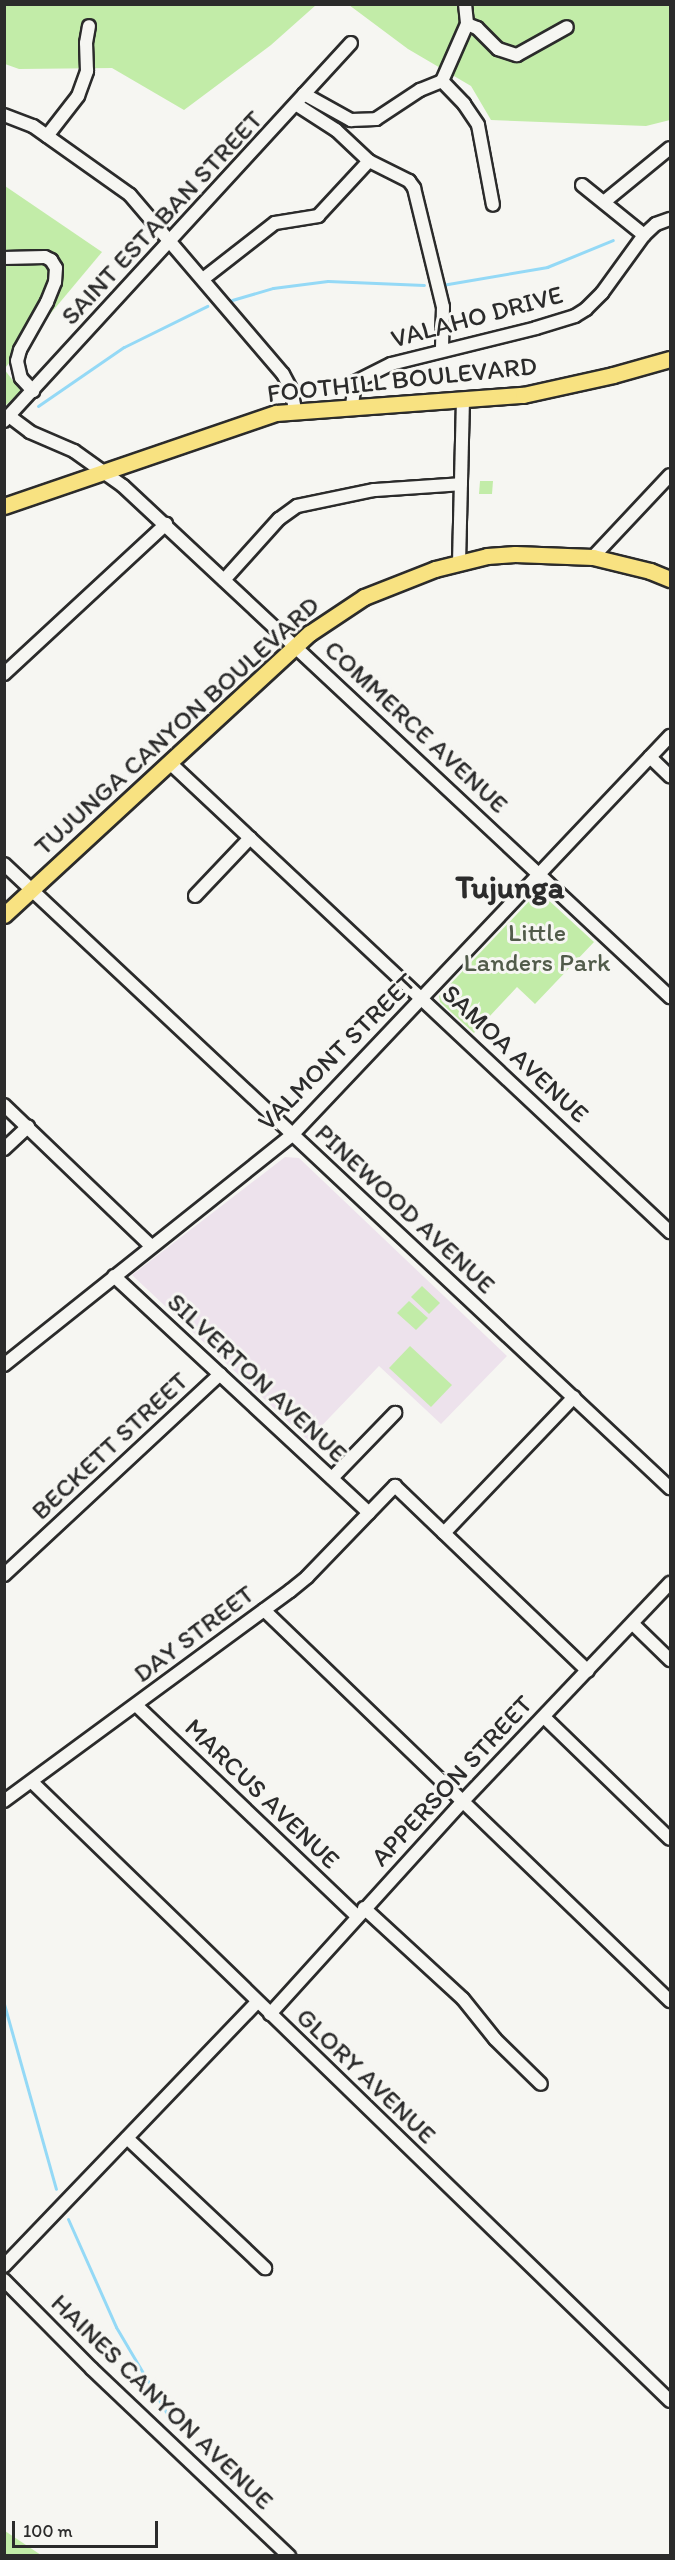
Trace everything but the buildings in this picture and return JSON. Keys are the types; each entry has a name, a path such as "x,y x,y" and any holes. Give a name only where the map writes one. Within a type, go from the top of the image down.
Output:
{"main road":[{"name":"FOOTHILL BOULEVARD","path":"4,506 253,419 295,410 522,395 568,386 670,359"},
{"name":"TUJUNGA CANYON BOULEVARD","path":"4,915 296,647 328,620 364,597 407,578 459,562 515,554 593,556 631,565 670,579"}],"street":[{"path":"304,94 351,120 366,121 381,117 420,90 442,81 467,24 465,4"},
{"path":"467,24 477,28 498,49 516,55 567,27"},
{"path":"47,136 78,96 87,71 86,43 89,26"},
{"name":"SAINT ESTABAN STREET","path":"7,419 297,105 304,94 351,43"},
{"path":"442,81 464,104 478,124 494,205"},
{"path":"297,105 336,130 369,161 409,181 419,198 443,307 442,349"},
{"path":"4,115 33,126 130,195 283,374 291,389 295,410"},
{"path":"604,202 670,148"},
{"path":"203,279 275,223 318,216 369,161"},
{"path":"582,185 644,235"},
{"name":"VALAHO DRIVE","path":"352,406 352,387 357,380 402,359 536,328 575,316 595,301 644,235 656,224 670,219"},
{"path":"4,258 45,257 51,260 56,268 55,282 47,302 20,350 17,361 21,378 33,391"},
{"path":"459,562 463,400"},
{"name":"COMMERCE AVENUE","path":"7,419 74,451 123,486 541,874 670,997"},
{"path":"593,556 670,475"},
{"path":"224,579 279,519 297,506 374,490 461,484"},
{"path":"4,674 165,524"},
{"name":"VALMONT STREET","path":"4,1365 292,1135 670,736"},
{"path":"650,758 670,776"},
{"name":"SAMOA AVENUE","path":"170,763 670,1232"},
{"path":"195,896 250,838"},
{"name":"PINEWOOD AVENUE","path":"4,864 670,1488"},
{"path":"4,1105 151,1246"},
{"path":"4,1149 28,1127"},
{"name":"SILVERTON AVENUE","path":"114,1276 369,1512"},
{"name":"BECKETT STREET","path":"4,1575 220,1374"},
{"path":"574,1397 444,1533 588,1671"},
{"path":"332,1478 394,1413"},
{"name":"DAY STREET","path":"4,1802 307,1577 395,1486 444,1533"},
{"name":"APPERSON STREET","path":"270,2014 463,1801 670,1583"},
{"path":"264,1610 670,2001"},
{"path":"633,1624 670,1660"},
{"name":"MARCUS AVENUE","path":"136,1705 361,1912 463,1999 495,2039 541,2084"},
{"path":"544,1717 670,1839"},
{"name":"GLORY AVENUE","path":"32,1782 670,2401"},
{"path":"4,2266 257,2002"},
{"path":"127,2138 265,2268"},
{"name":"HAINES CANYON AVENUE","path":"4,2280 92,2369 289,2556"}],"shaded area":[{"path":"285,1157 299,1158 507,1356 441,1424 379,1366 308,1440 132,1275"}],"green space":[{"path":"4,5 316,5 271,45 184,110 112,68 19,69 5,64"},
{"path":"349,5 670,5 670,120 646,126 491,120 471,86 408,49"},
{"path":"5,186 102,252 5,368"},
{"path":"4,369 21,391 5,406 4,406"},
{"path":"480,481 493,481 492,494 479,494"},
{"name":"Little Landers Park","path":"535,895 544,896 594,942 535,1004 517,987 474,1033 440,1002 439,996"},
{"path":"422,1286 440,1303 429,1314 411,1297"},
{"path":"409,1301 428,1318 416,1330 397,1313"},
{"path":"410,1346 452,1385 431,1407 389,1368"},
{"path":"5,2531 41,2555 5,2555"}],"waterway":[{"path":"442,285 547,267 613,240"},
{"path":"232,300 273,288 328,281 424,285"},
{"path":"38,406 124,347 207,306"},
{"path":"4,2004 56,2189"},
{"path":"68,2219 116,2327 172,2422"}],"district":[{"name":"Tujunga","path":"510,887"}]}
